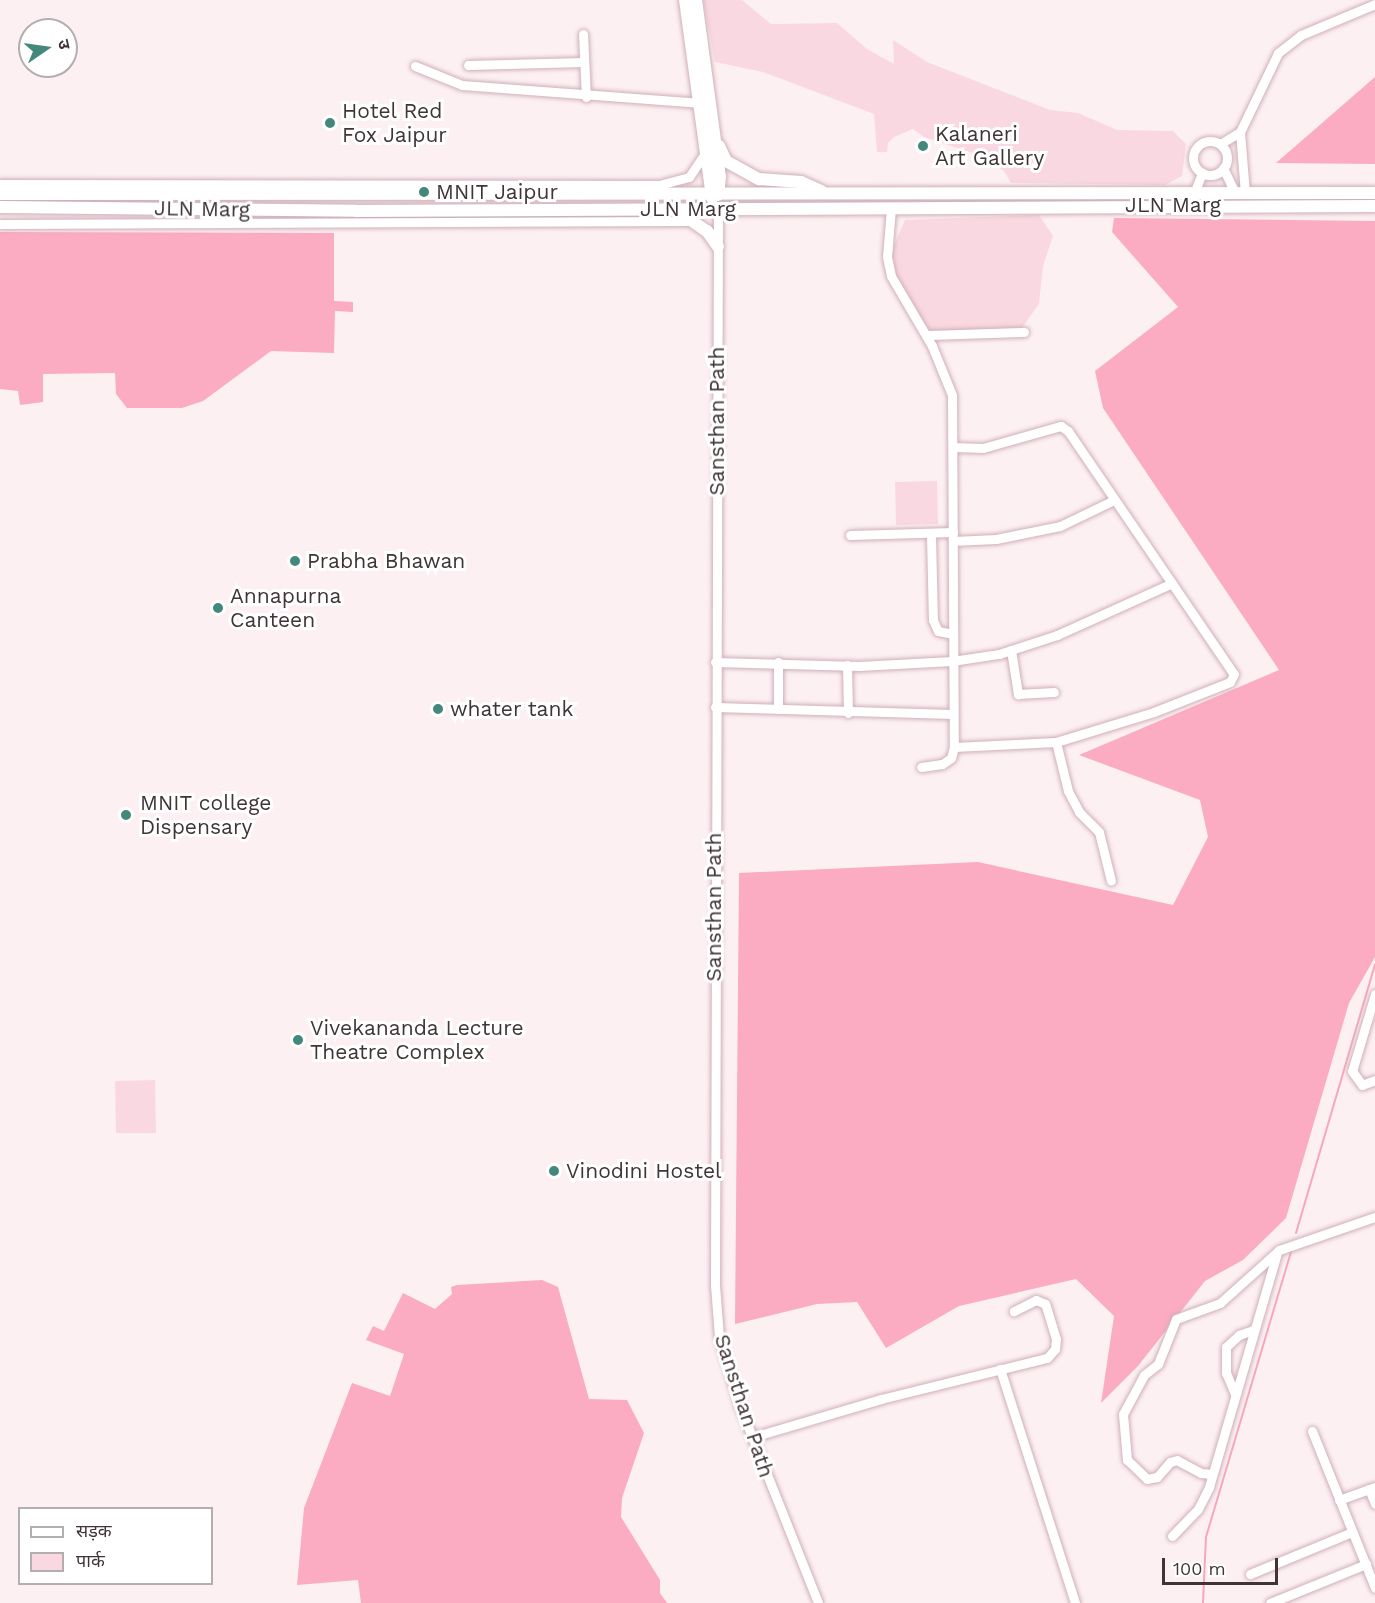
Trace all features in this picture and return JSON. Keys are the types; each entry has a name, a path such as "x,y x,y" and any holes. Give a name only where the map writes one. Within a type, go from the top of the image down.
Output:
{"main road":[{"path":"685,0 715,192"},
{"path":"696,0 715,137 715,210"},
{"path":"715,137 726,161 759,179 801,182 827,194"},
{"path":"496,192 534,184"},
{"name":"JLN Marg","path":"0,194 386,188 496,192 827,194 1081,191 1375,194"},
{"name":"JLN Marg","path":"0,207 578,215 675,210 1122,205 1375,206"},
{"path":"675,210 687,221 707,231 718,247"}],"street":[{"path":"1240,193 1240,132 1278,53 1286,44 1375,3"},
{"path":"583,34 586,97"},
{"path":"468,65 584,62"},
{"path":"415,66 462,85 586,97 701,103"},
{"path":"1220,144 1227,158 1223,168 1213,174 1202,172 1193,159 1196,148 1204,142 1220,144 1240,132"},
{"path":"0,184 386,188 679,182 689,177 707,150"},
{"path":"1223,168 1240,193"},
{"path":"1194,193 1202,172"},
{"path":"891,208 887,258 891,276 902,300 926,335 952,395 954,747 951,758 942,764 921,767"},
{"name":"Sansthan Path","path":"715,210 718,230 715,1285 719,1337 753,1437 818,1603"},
{"path":"0,224 578,215 687,221"},
{"path":"926,335 1024,332"},
{"path":"952,447 983,447 1061,426 1232,666 1234,674 1230,682 1154,712 1056,742 954,747"},
{"path":"850,535 931,535 996,539 1060,526 1114,500"},
{"path":"931,535 933,620 938,631 953,634"},
{"path":"715,662 847,665 952,661 1011,650 1057,635 1172,583"},
{"path":"1011,650 1018,694 1054,692"},
{"path":"778,662 778,709"},
{"path":"847,665 848,713"},
{"path":"715,707 848,713 953,714"},
{"path":"1056,742 1068,791 1079,812 1099,832 1111,881"},
{"path":"1375,994 1352,1071 1362,1085 1375,1080"},
{"path":"1212,1474 1201,1473 1177,1460 1170,1462 1157,1477 1143,1477 1127,1460 1123,1414 1144,1375 1158,1364 1176,1319 1220,1303 1280,1250 1375,1217"},
{"path":"1172,1536 1198,1509 1212,1474 1270,1264 1280,1250"},
{"path":"753,1437 1047,1358 1055,1349 1056,1339 1042,1300 1014,1311"},
{"path":"1235,1394 1226,1373 1226,1347 1239,1335 1253,1330"},
{"path":"1000,1369 1075,1603"},
{"path":"1312,1431 1375,1588"},
{"path":"1340,1500 1372,1488 1375,1504"},
{"path":"1250,1574 1352,1532"},
{"path":"1270,1603 1366,1564"}],"green space":[{"path":"703,0 742,0 771,24 837,23 867,49 894,64 893,40 927,62 1050,110 1078,113 1117,130 1173,131 1186,144 1182,176 1165,185 1011,183 1004,171 984,157 924,137 913,129 894,137 888,143 887,152 877,152 874,114 763,72 715,62"},
{"path":"1039,215 1053,236 1043,266 1039,304 1021,329 932,332 916,314 895,274 891,252 905,220"},
{"path":"937,481 938,524 896,525 895,482"},
{"path":"155,1080 156,1133 116,1133 115,1081"}],"shaded area":[{"path":"1375,77 1375,164 1276,163"},
{"path":"1114,218 1375,221 1375,957 1349,1003 1286,1218 1243,1260 1205,1281 1138,1366 1101,1403 1114,1316 1076,1279 959,1306 886,1348 857,1302 817,1304 735,1324 739,873 978,862 1173,905 1208,837 1200,800 1079,755 1279,670 1103,408 1095,371 1178,307 1112,232"},
{"path":"0,232 334,233 334,301 353,302 353,312 335,311 334,353 271,351 203,401 182,408 127,408 116,394 115,373 43,374 43,402 20,405 18,391 0,389"},
{"path":"542,1280 558,1287 589,1399 627,1400 644,1433 622,1498 621,1517 660,1580 660,1593 667,1603 361,1603 358,1580 297,1585 304,1508 352,1383 390,1396 404,1354 366,1340 373,1326 384,1331 403,1293 435,1309 452,1294 451,1287 457,1285"}],"waterway":[{"path":"1296,1233 1375,964"},
{"path":"1203,1603 1206,1537 1291,1251"}],"place":[{"name":"Hotel Red Fox Jaipur","path":"330,123"},
{"name":"Kalaneri Art Gallery","path":"923,146"},
{"name":"MNIT Jaipur","path":"424,192"},
{"name":"Prabha Bhawan","path":"295,561"},
{"name":"Annapurna Canteen","path":"218,608"},
{"name":"whater tank","path":"438,709"},
{"name":"MNIT college Dispensary","path":"126,815"},
{"name":"Vivekananda Lecture Theatre Complex","path":"298,1040"},
{"name":"Vinodini Hostel","path":"554,1171"}]}
